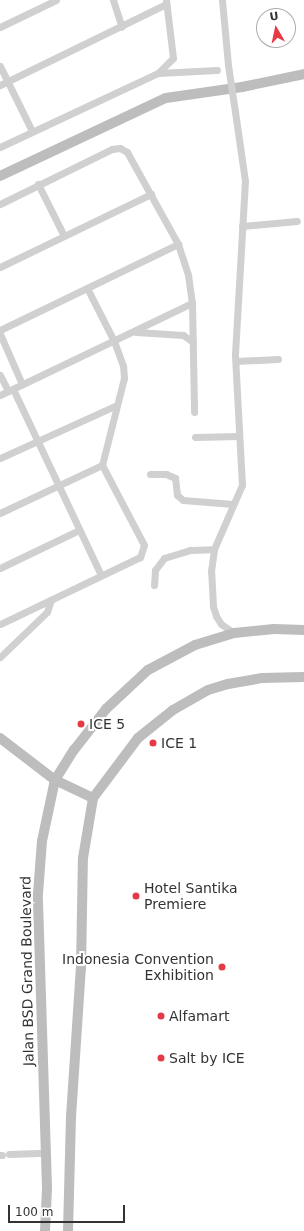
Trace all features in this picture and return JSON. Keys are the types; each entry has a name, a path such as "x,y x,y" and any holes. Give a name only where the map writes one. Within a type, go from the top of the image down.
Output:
{"main road":[{"path":"0,176 160,100 242,87 304,74"},
{"name":"Jalan BSD Grand Boulevard","path":"45,1231 47,1188 38,894 42,841 54,780 74,750 106,709 148,670 195,645 234,633 274,629 304,630"},
{"path":"68,1231 71,1117 81,968 83,858 93,798 138,738 173,710 208,690 228,684 262,678 304,677"},
{"path":"0,738 54,780 93,798"}],"street":[{"path":"0,27 56,0"},
{"path":"113,0 122,27"},
{"path":"222,0 228,65 245,181 236,361 242,485 214,549 211,571 213,606 222,624 234,633"},
{"path":"0,84 122,27 166,2 173,58 158,73 0,147"},
{"path":"0,66 32,131"},
{"path":"158,73 217,70"},
{"path":"0,204 38,184 112,149 120,148 127,152 178,244 188,276 192,303 194,412"},
{"path":"38,184 64,236"},
{"path":"0,267 151,194"},
{"path":"242,226 297,221"},
{"path":"0,330 178,244"},
{"path":"0,624 140,557 144,545 102,465 124,378 121,359 114,341 87,288"},
{"path":"0,394 192,303"},
{"path":"133,332 182,335 193,342"},
{"path":"0,334 22,384"},
{"path":"236,361 278,359"},
{"path":"0,375 10,390 37,440 57,485 101,575"},
{"path":"0,458 117,405"},
{"path":"195,438 239,436"},
{"path":"0,513 102,465"},
{"path":"150,474 166,474 175,478 177,495 183,500 233,504"},
{"path":"0,568 79,530"},
{"path":"154,585 155,570 164,558 190,550 214,549"},
{"path":"0,657 47,612 51,600"},
{"path":"4,1154 46,1153"}],"place":[{"name":"ICE 5","path":"81,724"},
{"name":"ICE 1","path":"153,743"},
{"name":"Hotel Santika Premiere","path":"136,896"},
{"name":"Indonesia Convention Exhibition","path":"222,967"},
{"name":"Alfamart","path":"161,1016"},
{"name":"Salt by ICE","path":"161,1058"}]}
